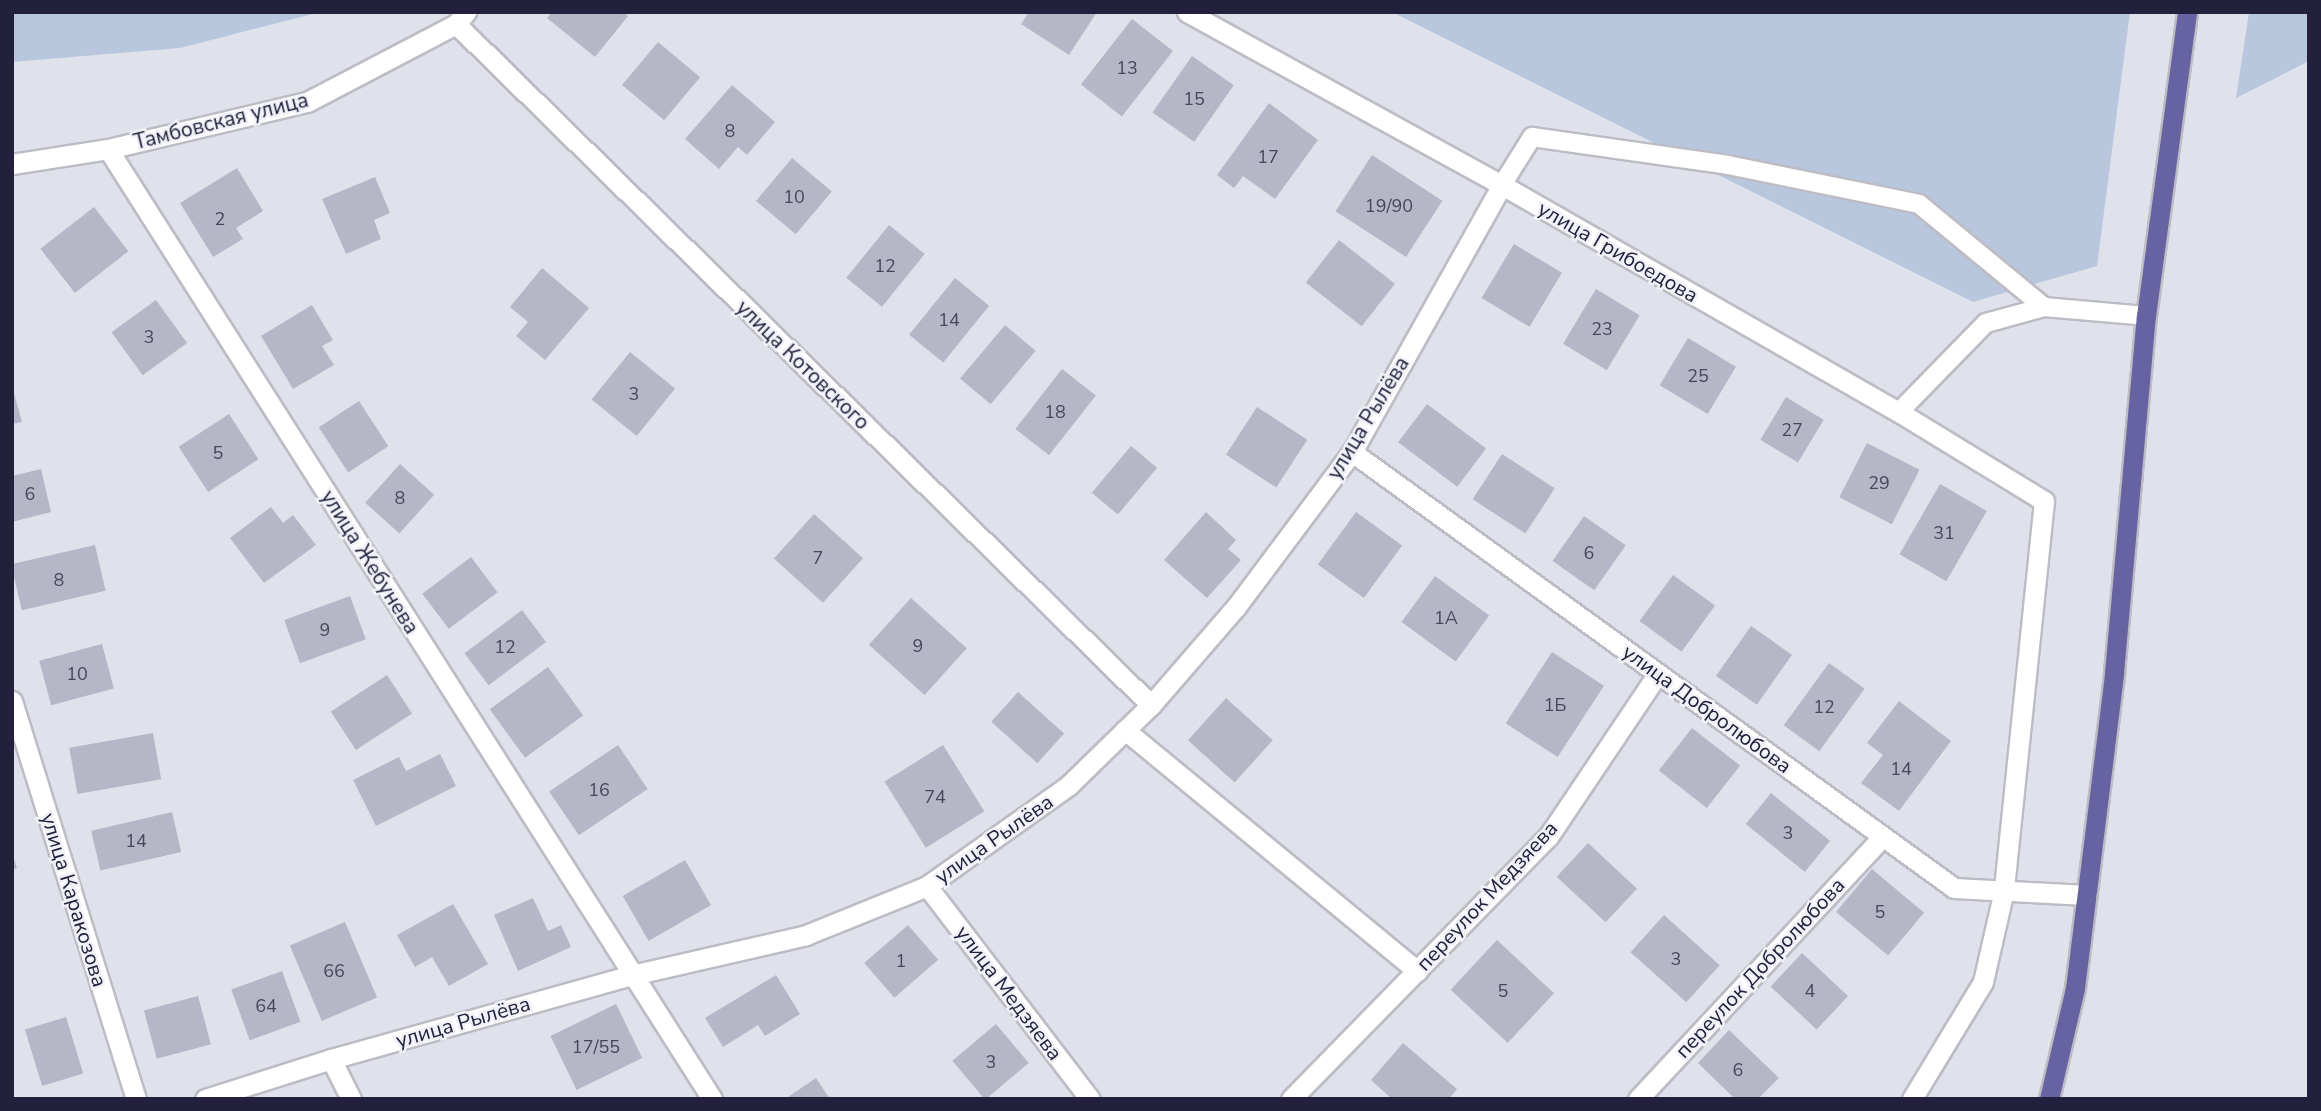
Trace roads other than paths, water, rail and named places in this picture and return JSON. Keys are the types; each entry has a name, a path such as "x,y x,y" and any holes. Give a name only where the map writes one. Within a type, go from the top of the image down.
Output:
{"main road":[{"path":"2049,1099 2075,988 2087,895 2113,673 2146,316 2187,12"}],"street":[{"name":"улица Грибоедова","path":"1187,12 1502,185 1899,412 2044,501 2004,890"},
{"name":"Тамбовская улица","path":"12,163 108,149 307,102 461,18"},
{"name":"улица Котовского","path":"461,18 1151,705"},
{"name":"улица Жебунева","path":"108,149 712,1099"},
{"name":"улица Рылёва","path":"205,1099 331,1059 632,975 806,934 927,886 1069,785 1151,705 1236,607 1352,452 1502,185"},
{"name":"улица Добролюбова","path":"1352,452 1954,888 2087,895"},
{"name":"переулок Медзяева","path":"1291,1099 1548,837 1658,673"},
{"name":"улица Каракозова","path":"12,701 136,1099"},
{"path":"1125,730 1418,971"},
{"name":"переулок Добролюбова","path":"1638,1099 1882,837"},
{"name":"улица Медзяева","path":"927,886 1090,1099"},
{"path":"1912,1099 1983,982 2004,890"},
{"path":"331,1059 351,1099"}],"lane":[{"path":"1502,185 1532,137 1728,165 1919,204 2044,307"},
{"path":"1899,412 1986,323 2044,307 2146,316"}]}
